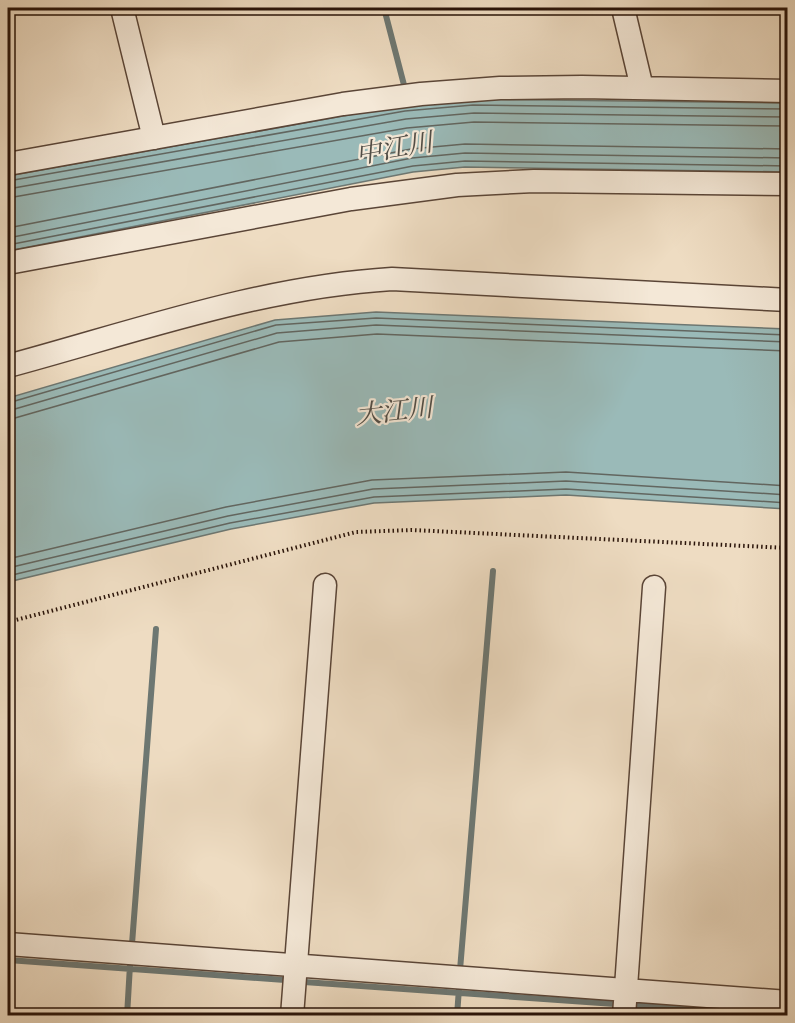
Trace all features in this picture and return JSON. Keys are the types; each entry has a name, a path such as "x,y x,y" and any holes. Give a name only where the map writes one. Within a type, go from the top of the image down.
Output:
{"street":[{"path":"122,8 154,138"},
{"path":"623,8 642,88"},
{"path":"8,164 344,104 422,94 500,88 788,91"},
{"path":"8,263 351,199 457,185 534,181 788,184"},
{"path":"8,366 201,312 337,282 392,279 788,300"},
{"path":"292,1016 325,585"},
{"path":"624,1016 654,587"},
{"path":"8,944 788,1002"}],"path":[{"path":"8,622 356,532 412,530 788,548"}],"water":[{"name":"中江川","path":"473,99 787,103 787,172 465,167 413,172 8,251 8,176 404,105"},
{"name":"大江川","path":"376,312 787,329 787,509 566,495 374,503 231,529 8,582 8,398 275,320"}],"waterway":[{"path":"384,8 404,85"},
{"path":"460,970 493,571"},
{"path":"132,944 156,629"},
{"path":"8,960 285,980"},
{"path":"127,1016 130,965"},
{"path":"304,982 615,1004"},
{"path":"457,1016 459,988"},
{"path":"632,1005 769,1016"}]}
